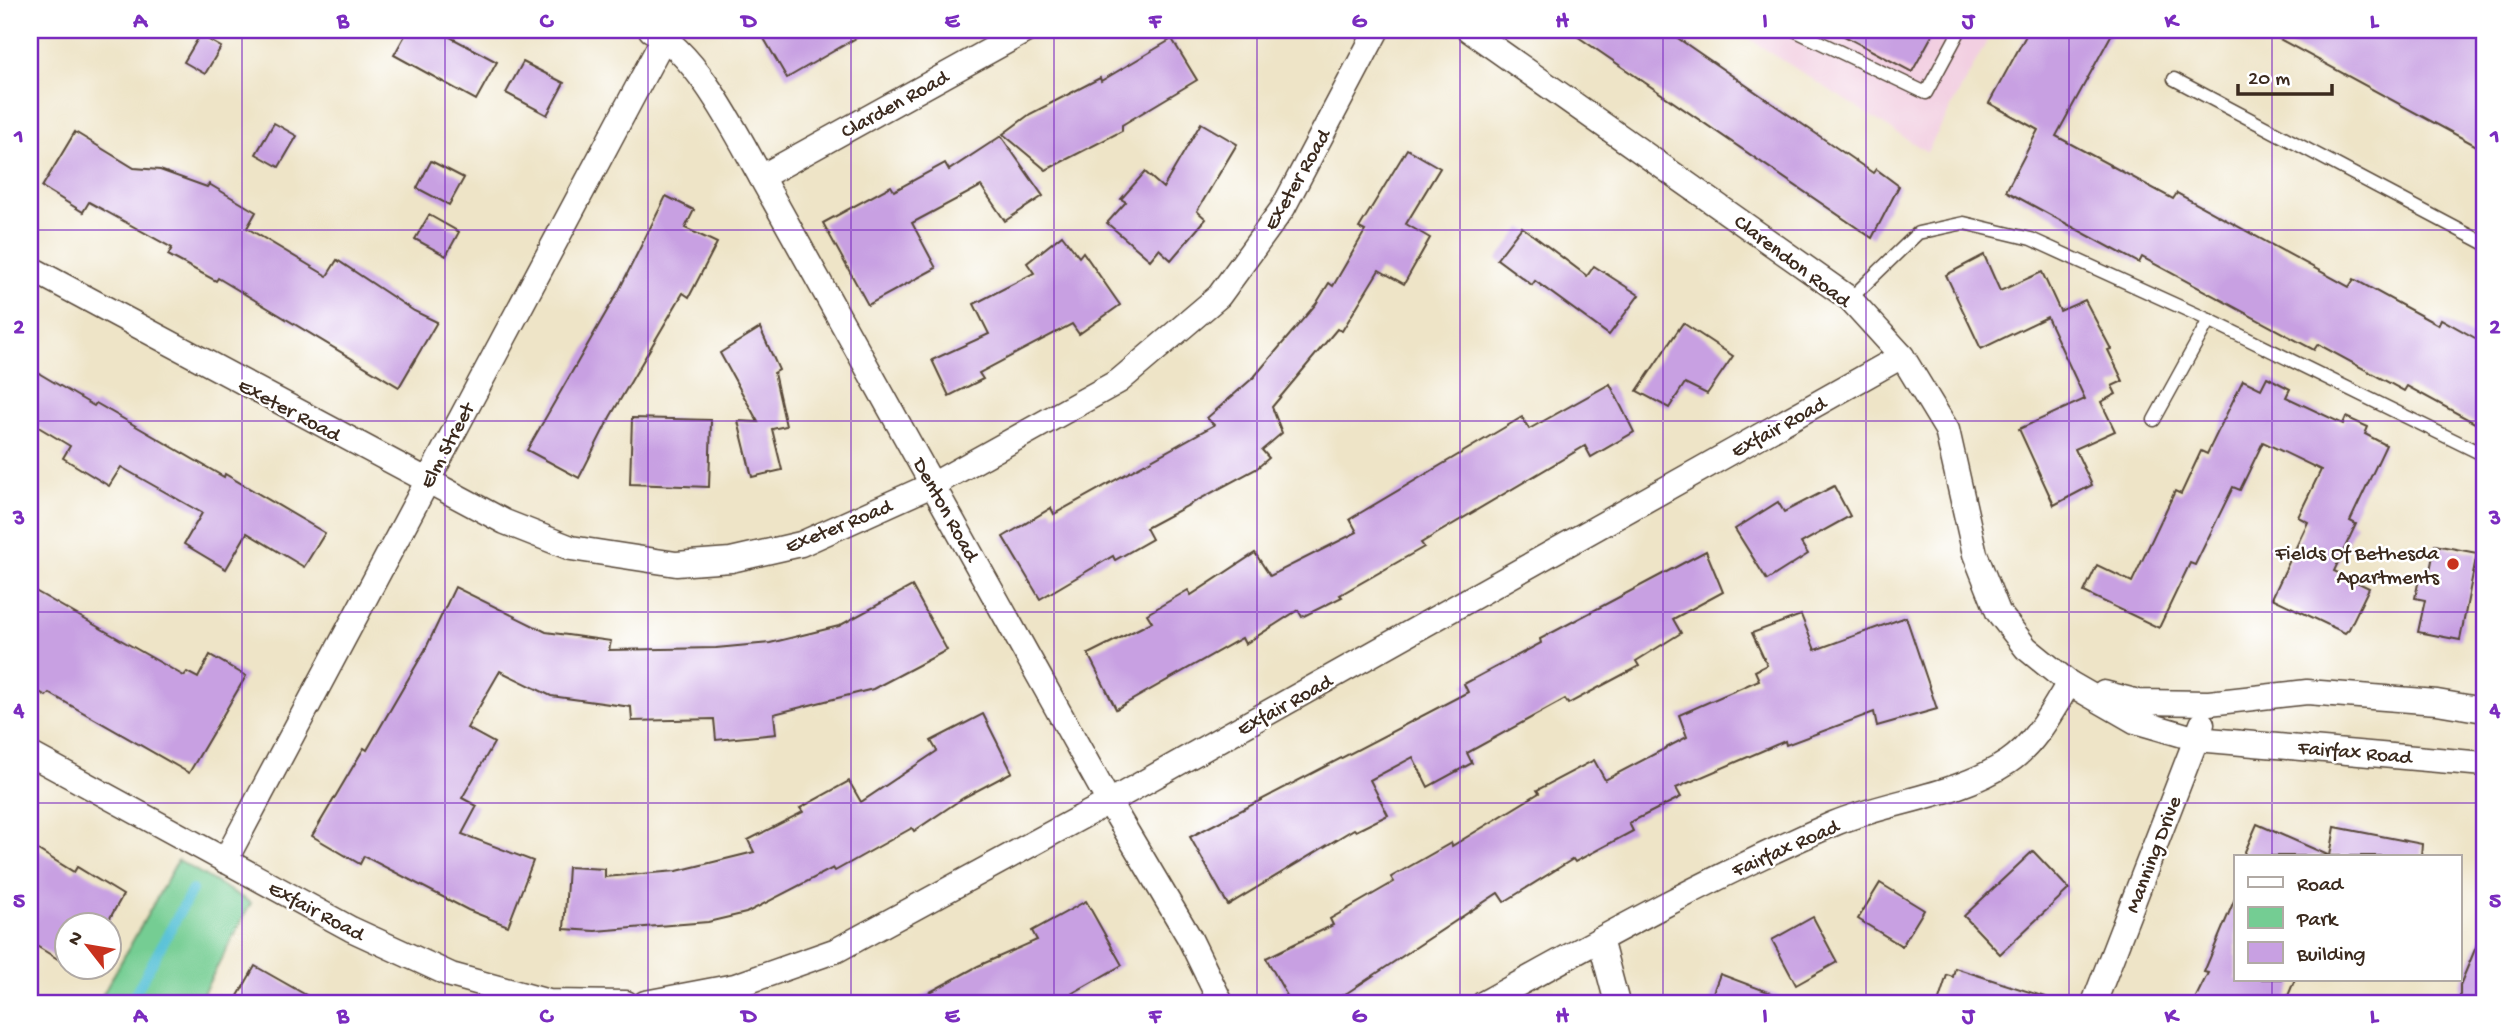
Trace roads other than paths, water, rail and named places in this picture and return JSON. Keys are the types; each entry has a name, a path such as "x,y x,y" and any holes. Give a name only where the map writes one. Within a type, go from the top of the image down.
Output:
{"street":[{"name":"Clarden Road","path":"761,177 1027,30"},
{"name":"Exeter Road","path":"30,268 505,522 571,548 676,564 731,560 801,544 934,484 1119,381 1219,296 1283,208 1377,30"},
{"name":"Clarendon Road","path":"1469,30 1850,299 1902,356 1947,430 1975,554 1998,612 2026,649 2069,683"},
{"name":"Denton Road","path":"662,32 709,88 761,177 1109,802 1189,937 1222,1003"},
{"name":"Elm Street","path":"225,861 662,32"},
{"name":"Exfair Road","path":"645,1003 735,986 837,950 1109,802 1902,356"},
{"path":"2069,683 2139,702 2209,703 2307,692 2437,702 2484,710"},
{"name":"Fairfax Road","path":"1483,1003 1715,879 1836,823 1971,784 2010,761 2038,733 2069,683 2135,721 2197,739 2484,764"},
{"name":"Manning Drive","path":"2094,1003 2209,703"},
{"name":"Exfair Road","path":"30,754 351,929 451,975 549,1002 626,1003"},
{"path":"1600,939 1617,1003"}],"lane":[{"path":"1794,30 1926,93 1960,30"},
{"path":"2174,79 2484,243"},
{"path":"1850,299 1918,233 1964,223 2031,239 2209,320 2484,455"},
{"path":"2154,420 2209,320"}],"waterway":[{"path":"126,1003 135,994 192,890"}],"place":[{"name":"Fields Of Bethesda Apartments","path":"2453,564"}]}
